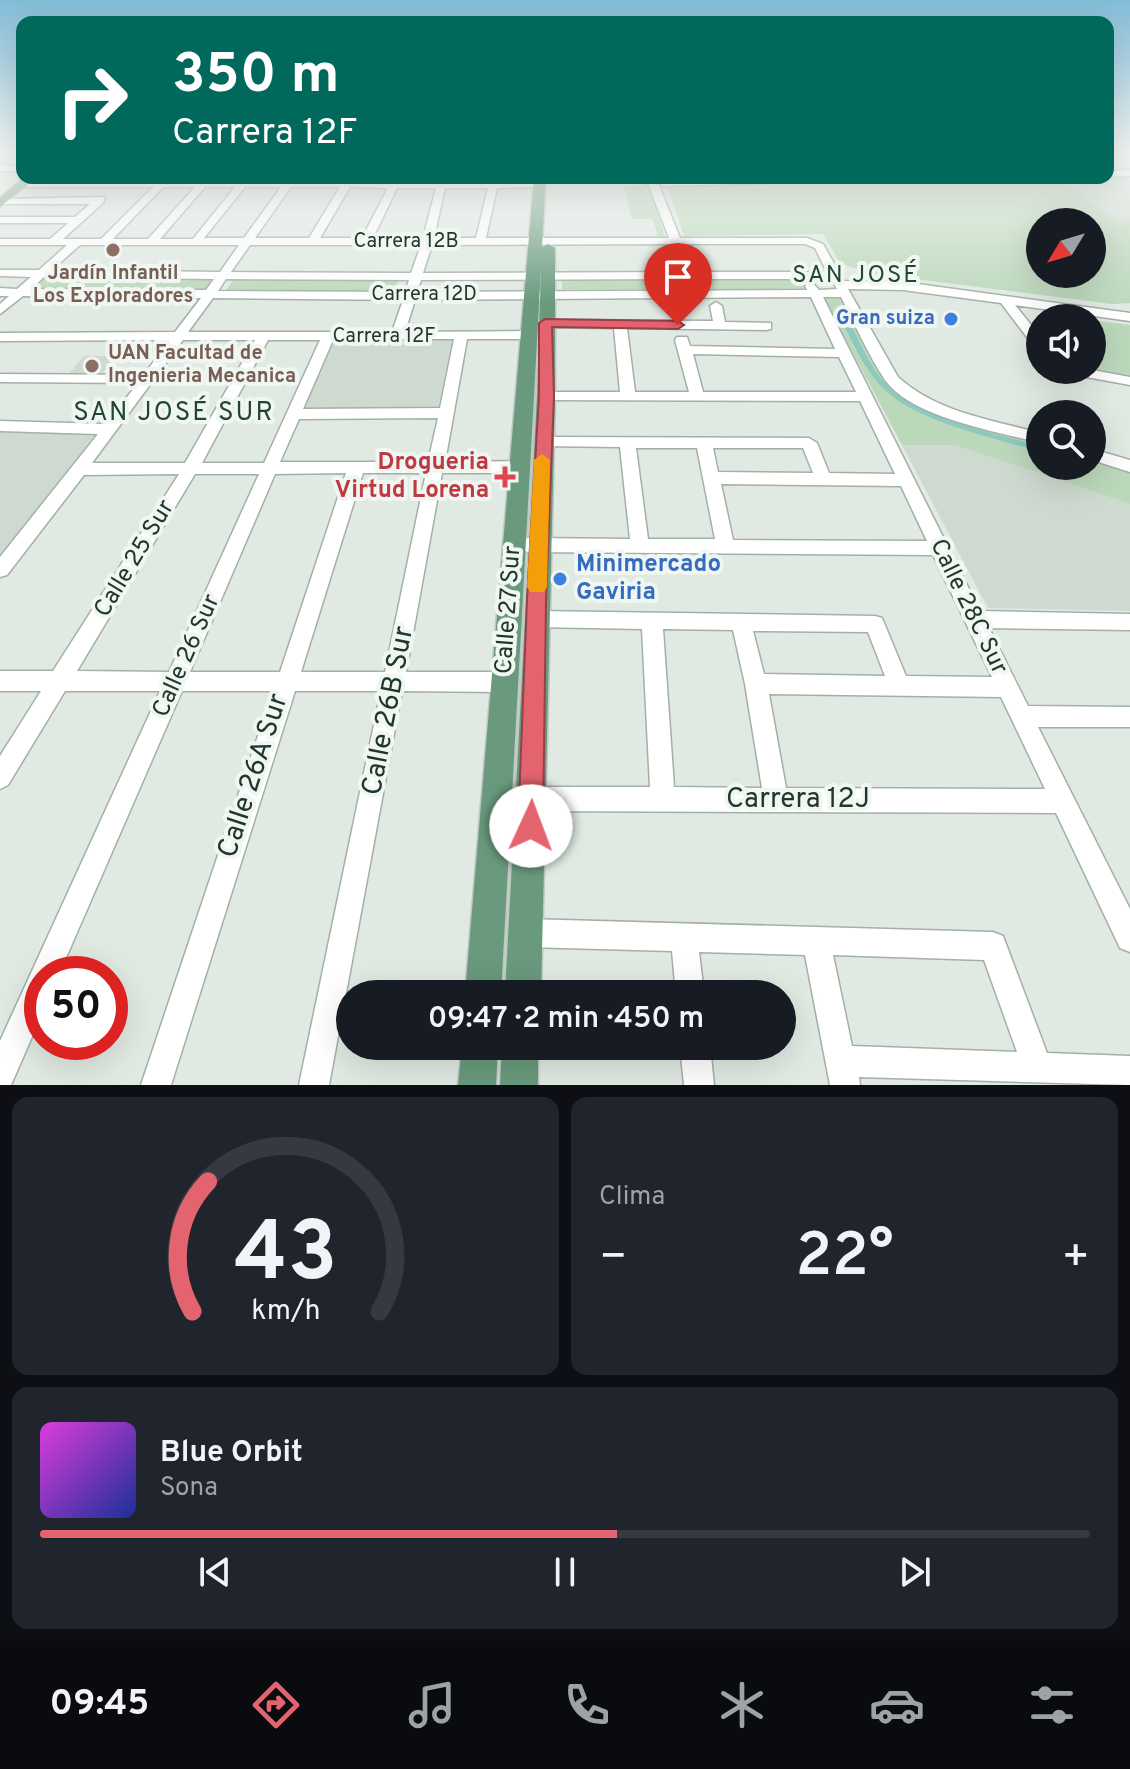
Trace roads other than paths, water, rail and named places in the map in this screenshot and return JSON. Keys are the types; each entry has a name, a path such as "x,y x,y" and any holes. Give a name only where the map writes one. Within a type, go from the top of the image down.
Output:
{"main road":[{"name":"Calle 27 Sur","path":"524,980 536,619 520,467 537,329 543,203"},
{"name":"Calle 27 Sur","path":"484,980 503,682 543,442 546,396 537,329"},
{"path":"477,1085 479,1060"},
{"path":"519,1085 520,1060"}],"street":[{"path":"53,242 98,203"},
{"path":"105,241 143,203"},
{"path":"151,242 186,203"},
{"path":"195,243 228,203"},
{"path":"0,570 181,336 276,203"},
{"path":"312,242 336,203"},
{"path":"366,242 385,203"},
{"path":"397,336 437,203"},
{"path":"480,243 489,203"},
{"path":"661,203 676,241 689,293"},
{"path":"0,220 78,220"},
{"name":"Carrera 12B","path":"0,242 813,242 819,246 842,284"},
{"path":"0,310 77,242"},
{"name":"Carrera 12D","path":"0,273 414,277 689,293 815,293 842,284"},
{"name":"Carrera 12D","path":"0,292 408,296 684,275 807,275 842,284 903,286 1130,317"},
{"name":"Calle 28C Sur","path":"807,275 1130,938"},
{"path":"842,284 892,379 909,394 934,406 1026,434"},
{"path":"1005,300 1026,327"},
{"path":"716,306 720,326"},
{"name":"Carrera 12F","path":"0,337 461,337 620,324 720,326 765,320 776,351"},
{"path":"620,324 628,395"},
{"path":"678,325 697,395"},
{"name":"Calle 25 Sur","path":"0,777 189,471 263,337"},
{"name":"Calle 26 Sur","path":"53,956 328,337"},
{"name":"Calle 26B Sur","path":"314,1085 461,337"},
{"path":"685,350 844,353"},
{"path":"1106,377 1130,381"},
{"path":"0,378 148,379"},
{"path":"546,396 867,397"},
{"path":"294,414 445,413"},
{"path":"0,426 110,429"},
{"path":"543,442 809,443 823,479"},
{"path":"627,442 640,546"},
{"path":"704,443 725,546"},
{"path":"1106,458 1130,466"},
{"path":"77,469 269,471 520,467"},
{"name":"Calle 26A Sur","path":"156,1085 356,469"},
{"path":"711,478 907,480"},
{"path":"526,545 939,548"},
{"path":"536,619 875,624 899,685"},
{"path":"975,619 1130,622"},
{"path":"652,621 663,800"},
{"path":"741,622 756,684 776,800"},
{"path":"0,681 503,682"},
{"path":"756,684 1008,687"},
{"path":"1023,716 1130,717"},
{"name":"Carrera 12J","path":"532,799 1063,801"},
{"path":"526,933 993,946 1038,1069"},
{"path":"684,937 689,980"},
{"path":"816,941 842,1073 1038,1069 1130,1071"},
{"path":"0,1075 24,1021"},
{"path":"696,1060 699,1085"}],"water":[{"path":"838,314 845,314 874,368 900,396 937,415 1026,443 1026,448 935,419 897,400 869,371"}],"place":[{"name":"Jardín Infantil Los Exploradores","path":"113,250"},
{"name":"Gran suiza","path":"951,319"},
{"name":"UAN Facultad de Ingenieria Mecanica","path":"92,366"},
{"name":"Drogueria Virtud Lorena","path":"505,477"},
{"name":"Minimercado Gaviria","path":"560,579"}],"district":[{"name":"SAN JOSÉ","path":"856,276"},
{"name":"SAN JOSÉ SUR","path":"174,413"}]}
